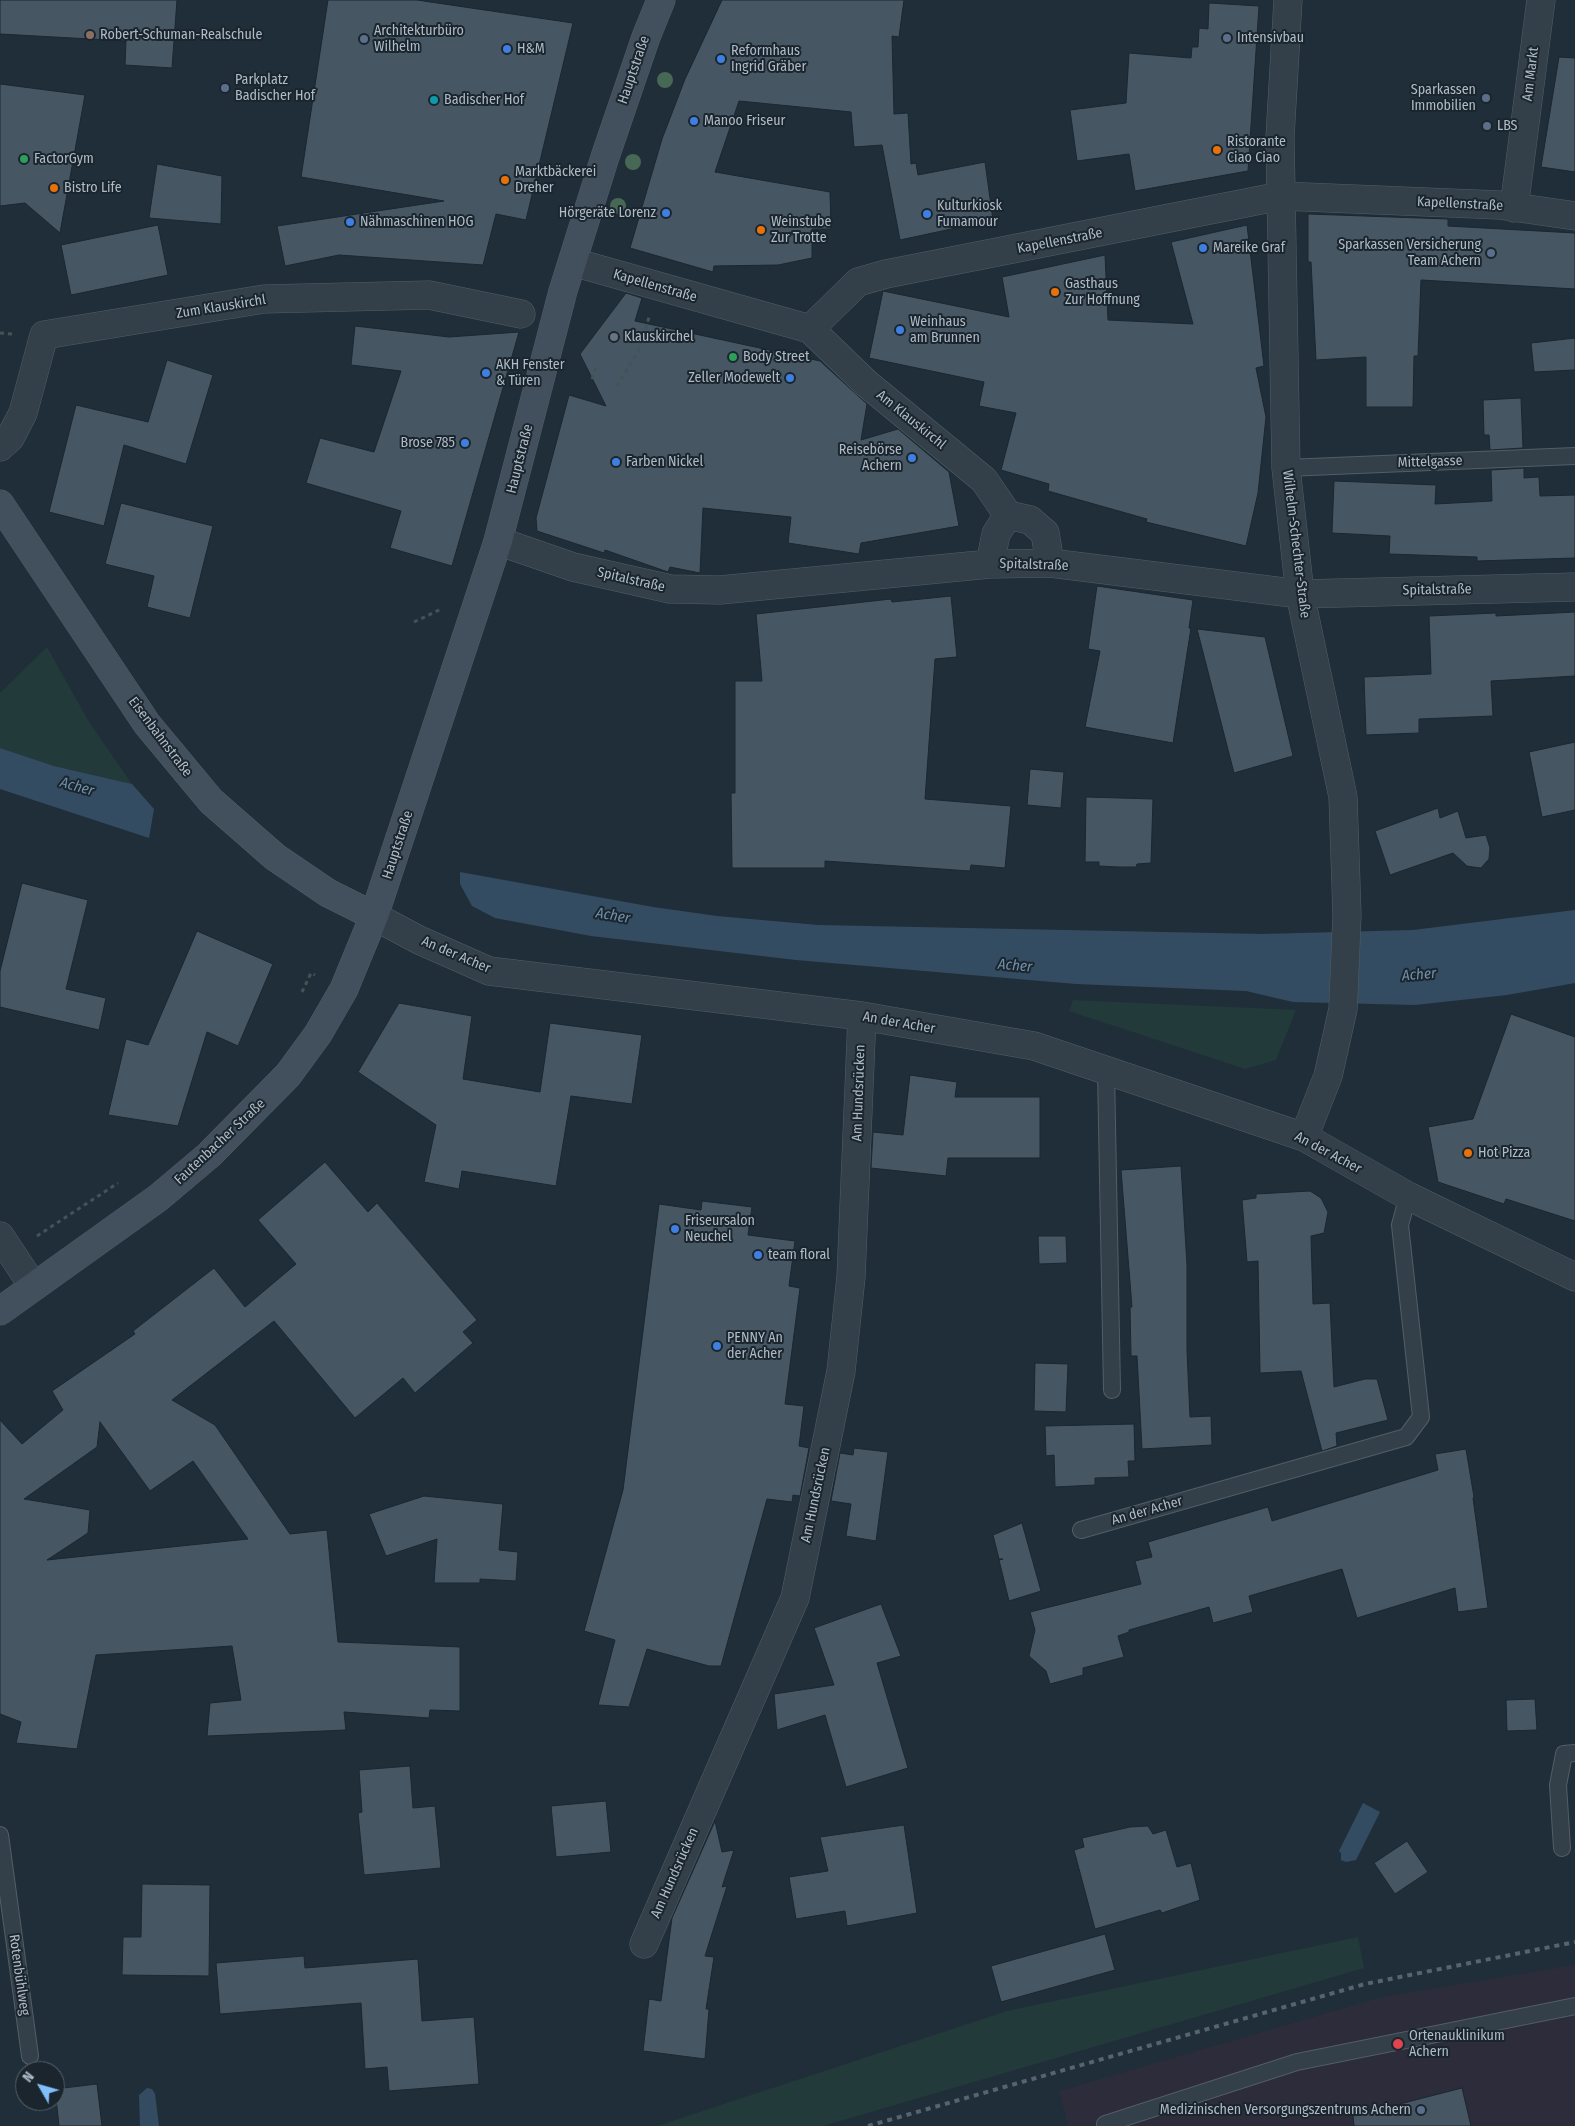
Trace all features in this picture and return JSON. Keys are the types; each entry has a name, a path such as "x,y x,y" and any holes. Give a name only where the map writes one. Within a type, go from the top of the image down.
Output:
{"street":[{"name":"Wilhelm-Schechter-Straße","path":"1288,0 1280,137 1286,468 1300,594 1343,797 1347,915 1343,1009 1328,1076 1304,1137"},
{"name":"Am Markt","path":"1514,208 1541,0"},
{"name":"Hauptstraße","path":"374,916 498,541 573,262 655,1"},
{"name":"Kapellenstraße","path":"573,262 810,329 858,282 886,274 1281,196 1514,208 1575,216"},
{"name":"Zum Klauskirchl","path":"0,447 10,438 23,413 44,336 264,300 429,295 521,314"},
{"name":"Am Klauskirchl","path":"810,329 866,383 984,480 1008,515"},
{"name":"Eisenbahnstraße","path":"0,504 147,724 211,801 275,857 328,893 374,916"},
{"path":"990,564 996,534 1008,515 1030,520 1045,533 1050,563"},
{"name":"Spitalstraße","path":"498,541 573,567 670,589 720,590 990,564 1050,563 1300,594 1575,587"},
{"name":"Fautenbacher Straße","path":"0,1311 158,1198 229,1137 288,1075 318,1034 344,989 374,916"},
{"name":"An der Acher","path":"374,916 419,940 489,971 862,1016 1034,1046 1304,1137 1408,1196 1575,1277"},
{"name":"Am Hundsrücken","path":"644,1944 795,1598 841,1371 852,1277 862,1016"},
{"path":"6,1244 33,1286"}],"lane":[{"name":"Mittelgasse","path":"1286,468 1575,456"},
{"path":"1106,1070 1112,1390"},
{"name":"An der Acher","path":"1081,1530 1406,1437 1421,1417 1400,1225 1408,1196"},
{"path":"1562,1848 1558,1785 1564,1754 1575,1753"},
{"name":"Rotenbühlweg","path":"0,1835 30,2056"},
{"path":"1105,2124 1297,2062 1575,2006"}],"path":[{"path":"617,386 641,346 657,287"},
{"path":"592,379 597,364"},
{"path":"299,998 311,973 344,989"},
{"path":"6,1244 124,1179"}],"shaded area":[{"name":"Ortenauklinikum Achern","path":"1575,1965 1575,2126 1068,2126 1059,2091 1382,1997"}],"green space":[{"path":"47,647 89,722 132,784 54,766 0,748 0,693"},
{"path":"1073,1000 1296,1010 1276,1060 1245,1069 1069,1011"},
{"path":"1358,1937 1364,1968 823,2126 657,2126 1007,2011"}],"water":[{"name":"Acher","path":"0,748 54,766 132,784 154,809 149,838 0,789"},
{"name":"Acher","path":"460,872 653,907 717,916 818,925 1263,934 1413,930 1575,910 1575,983 1507,995 1415,1005 1293,1002 1246,991 1076,984 796,960 591,936 495,918 472,906 460,884"},
{"path":"1363,1803 1380,1812 1356,1860 1346,1862 1341,1860 1341,1853 1339,1851"},
{"path":"147,2088 152,2089 155,2094 159,2126 140,2126 139,2095"}],"building":[{"path":"0,0 177,0 172,68 125,65 126,41 0,34"},
{"name":"Badischer Hof","path":"328,0 417,0 573,23 526,220 496,214 483,265 339,255 285,266 277,226 444,201 301,177"},
{"path":"722,0 904,0 899,37 892,36 894,114 908,113 911,164 916,163 918,175 985,162 993,220 900,240 882,145 854,147 851,112 739,101 715,172 830,192 831,229 812,229 812,258 778,265 714,266 713,272 630,248 662,139 685,79"},
{"path":"1209,3 1259,6 1248,171 1135,191 1129,154 1077,161 1070,110 1126,103 1129,53 1191,58 1192,47 1198,47 1199,28 1208,29"},
{"path":"1559,57 1575,58 1575,172 1541,167"},
{"path":"0,84 85,95 60,233 25,203 0,206"},
{"path":"157,164 222,176 221,224 149,218"},
{"path":"1308,214 1448,219 1448,226 1575,233 1575,289 1421,280 1418,356 1414,356 1413,407 1366,407 1366,357 1316,360 1311,262 1308,262"},
{"path":"158,225 168,275 71,295 61,245"},
{"path":"1247,225 1264,366 1256,368 1266,417 1258,493 1246,546 1146,522 1147,519 1048,491 1049,484 1001,470 1016,413 979,406 984,382 869,358 883,291 1009,317 1002,277 1105,255 1108,320 1193,324 1171,242"},
{"path":"626,293 642,298 635,321 820,361 867,404 861,440 898,429 949,472 959,526 861,543 859,554 788,543 791,517 703,508 700,573 670,567 668,572 605,550 604,553 537,531 536,518 569,395 606,406 580,354"},
{"path":"355,326 449,337 519,332 452,566 390,548 401,511 306,483 320,438 374,452 401,371 351,365"},
{"path":"1575,338 1575,370 1534,372 1531,343"},
{"path":"167,360 213,375 186,464 124,445 104,526 49,512 76,405 148,422"},
{"path":"1521,398 1523,448 1490,450 1489,435 1484,435 1483,400"},
{"path":"1524,468 1524,478 1539,477 1540,496 1575,495 1575,558 1477,561 1477,557 1389,554 1390,536 1332,533 1334,481 1436,485 1435,504 1492,501 1491,470"},
{"path":"121,503 213,526 190,618 147,607 154,576 105,564"},
{"path":"1097,586 1193,600 1189,628 1191,628 1173,743 1085,727 1100,651 1088,649"},
{"path":"951,596 957,657 935,659 925,799 1011,806 1005,868 971,865 970,871 825,861 825,868 732,868 731,793 735,793 735,681 762,681 756,614 891,599 892,602"},
{"path":"1575,612 1575,676 1491,681 1493,716 1419,719 1419,733 1366,735 1364,677 1431,674 1429,616 1496,613 1496,616"},
{"path":"1197,629 1265,637 1293,756 1234,773"},
{"path":"1575,742 1575,810 1542,817 1529,752"},
{"path":"1030,769 1064,772 1061,808 1027,805"},
{"path":"1086,797 1153,799 1151,863 1137,864 1136,867 1119,867 1099,866 1099,862 1085,862"},
{"path":"1438,808 1440,818 1458,811 1466,838 1486,835 1490,848 1489,859 1481,868 1467,866 1453,853 1390,875 1375,831"},
{"path":"22,883 88,900 66,989 106,998 99,1030 0,1007 0,971"},
{"path":"197,931 273,964 238,1046 207,1032 178,1126 108,1115 126,1039 148,1045"},
{"path":"399,1003 472,1016 463,1079 540,1092 550,1023 642,1035 632,1104 571,1096 556,1186 462,1171 459,1189 424,1182 436,1125 358,1072"},
{"path":"1511,1014 1575,1037 1575,1221 1506,1199 1504,1204 1438,1182 1428,1127 1473,1119"},
{"path":"910,1075 957,1082 955,1097 1040,1097 1040,1158 948,1158 946,1176 871,1168 873,1132 903,1135"},
{"path":"325,1162 368,1212 377,1203 477,1320 463,1332 473,1343 415,1393 403,1378 355,1418 274,1321 172,1400 215,1425 290,1534 327,1530 338,1642 460,1647 460,1711 430,1710 429,1718 344,1712 346,1730 207,1736 210,1703 241,1700 232,1646 96,1655 77,1749 16,1743 21,1722 0,1714 0,1420 22,1444 63,1410 52,1391 135,1334 133,1331 214,1268 245,1307 296,1264 258,1220","holes":["100,1422 150,1491 193,1461 248,1539 47,1560 88,1533 90,1510 24,1499 97,1447"]},
{"path":"1181,1166 1187,1265 1187,1351 1190,1417 1211,1416 1212,1445 1142,1449 1137,1356 1131,1356 1130,1307 1132,1307 1121,1170"},
{"path":"1310,1191 1321,1198 1328,1212 1324,1233 1311,1236 1313,1304 1330,1303 1334,1387 1365,1379 1377,1379 1388,1420 1336,1433 1337,1446 1322,1451 1301,1371 1260,1373 1258,1261 1247,1262 1242,1200 1256,1198 1256,1194"},
{"name":"PENNY An der Acher","path":"702,1201 752,1207 748,1235 795,1241 789,1286 800,1288 785,1404 804,1406 799,1446 809,1448 800,1496 793,1495 792,1502 767,1499 721,1666 709,1666 647,1649 629,1707 598,1705 615,1640 584,1631 623,1490 659,1204 701,1210"},
{"path":"1038,1236 1066,1236 1067,1263 1039,1264"},
{"path":"1035,1363 1068,1364 1066,1412 1034,1411"},
{"path":"1134,1424 1135,1461 1128,1461 1129,1477 1095,1478 1095,1485 1055,1487 1054,1455 1046,1456 1045,1426"},
{"path":"854,1448 888,1452 876,1541 846,1536 851,1504 831,1501 840,1453 853,1455"},
{"path":"1466,1449 1488,1608 1458,1612 1455,1588 1357,1618 1342,1569 1249,1596 1253,1612 1213,1623 1209,1607 1129,1630 1129,1632 1118,1636 1124,1657 1083,1668 1083,1675 1050,1684 1046,1671 1029,1656 1035,1630 1030,1612 1141,1584 1135,1561 1152,1557 1148,1542 1268,1507 1272,1521 1438,1470 1435,1454"},
{"path":"424,1496 503,1504 499,1550 518,1552 516,1581 480,1579 480,1583 434,1583 437,1539 386,1556 369,1514"},
{"path":"1022,1523 1041,1591 1009,1601 999,1560 1003,1559 999,1559 993,1535"},
{"path":"881,1604 901,1656 877,1663 908,1768 846,1787 825,1715 777,1730 774,1694 834,1685 814,1628"},
{"path":"1535,1699 1537,1730 1507,1731 1506,1700"},
{"path":"410,1766 413,1808 435,1806 441,1868 364,1875 358,1813 362,1812 359,1770"},
{"path":"606,1801 611,1852 556,1857 551,1806"},
{"path":"715,1821 722,1852 734,1850 722,1887 727,1886 705,1956 714,1957 706,2009 709,2009 705,2059 643,2051 649,1999 661,2001 672,1918"},
{"path":"904,1825 917,1913 847,1926 845,1911 796,1919 789,1877 828,1871 820,1837"},
{"path":"1148,1826 1153,1834 1166,1830 1177,1867 1191,1863 1200,1900 1162,1913 1160,1910 1095,1929 1074,1850 1084,1847 1082,1838 1130,1827"},
{"path":"1407,1841 1428,1872 1395,1894 1374,1863"},
{"path":"142,1884 210,1885 209,1976 122,1975 123,1937 141,1937"},
{"path":"1105,1934 1115,1970 1001,2002 991,1966"},
{"path":"304,1956 305,1968 418,1959 422,2021 474,2017 479,2084 389,2091 387,2067 365,2069 361,2003 220,2014 216,1963"},
{"path":"97,2084 102,2126 59,2126 57,2111 65,2111 65,2088"},
{"name":"Medizinischen Versorgungszentrums Achern","path":"1462,2088 1471,2126 1354,2126 1353,2116"}],"railway":[{"path":"868,2126 1365,1984 1575,1942"}],"place":[{"name":"Robert-Schuman-Realschule","path":"90,35"},
{"name":"Intensivbau","path":"1227,38"},
{"name":"Architekturbüro Wilhelm","path":"364,39"},
{"name":"H&M","path":"507,49"},
{"name":"Reformhaus Ingrid Gräber","path":"721,59"},
{"name":"Parkplatz Badischer Hof","path":"225,88"},
{"name":"Sparkassen Immobilien","path":"1486,98"},
{"name":"Badischer Hof","path":"434,100"},
{"name":"Manoo Friseur","path":"694,121"},
{"name":"LBS","path":"1487,126"},
{"name":"Ristorante Ciao Ciao","path":"1217,150"},
{"name":"FactorGym","path":"24,159"},
{"name":"Marktbäckerei Dreher","path":"505,180"},
{"name":"Bistro Life","path":"54,188"},
{"name":"Hörgeräte Lorenz","path":"666,213"},
{"name":"Kulturkiosk Fumamour","path":"927,214"},
{"name":"Nähmaschinen HOG","path":"350,222"},
{"name":"Weinstube Zur Trotte","path":"761,230"},
{"name":"Mareike Graf","path":"1203,248"},
{"name":"Sparkassen Versicherung Team Achern","path":"1491,253"},
{"name":"Gasthaus Zur Hoffnung","path":"1055,292"},
{"name":"Weinhaus am Brunnen","path":"900,330"},
{"name":"Klauskirchel","path":"614,337"},
{"name":"Body Street","path":"733,357"},
{"name":"AKH Fenster & Türen","path":"486,373"},
{"name":"Zeller Modewelt","path":"790,378"},
{"name":"Brose 785","path":"465,443"},
{"name":"Reisebörse Achern","path":"912,458"},
{"name":"Farben Nickel","path":"616,462"},
{"name":"Hot Pizza","path":"1468,1153"},
{"name":"Friseursalon Neuchel","path":"675,1229"},
{"name":"team floral","path":"758,1255"},
{"name":"PENNY An der Acher","path":"717,1346"},
{"name":"Ortenauklinikum Achern","path":"1398,2044"},
{"name":"Medizinischen Versorgungszentrums Achern","path":"1421,2110"}]}
